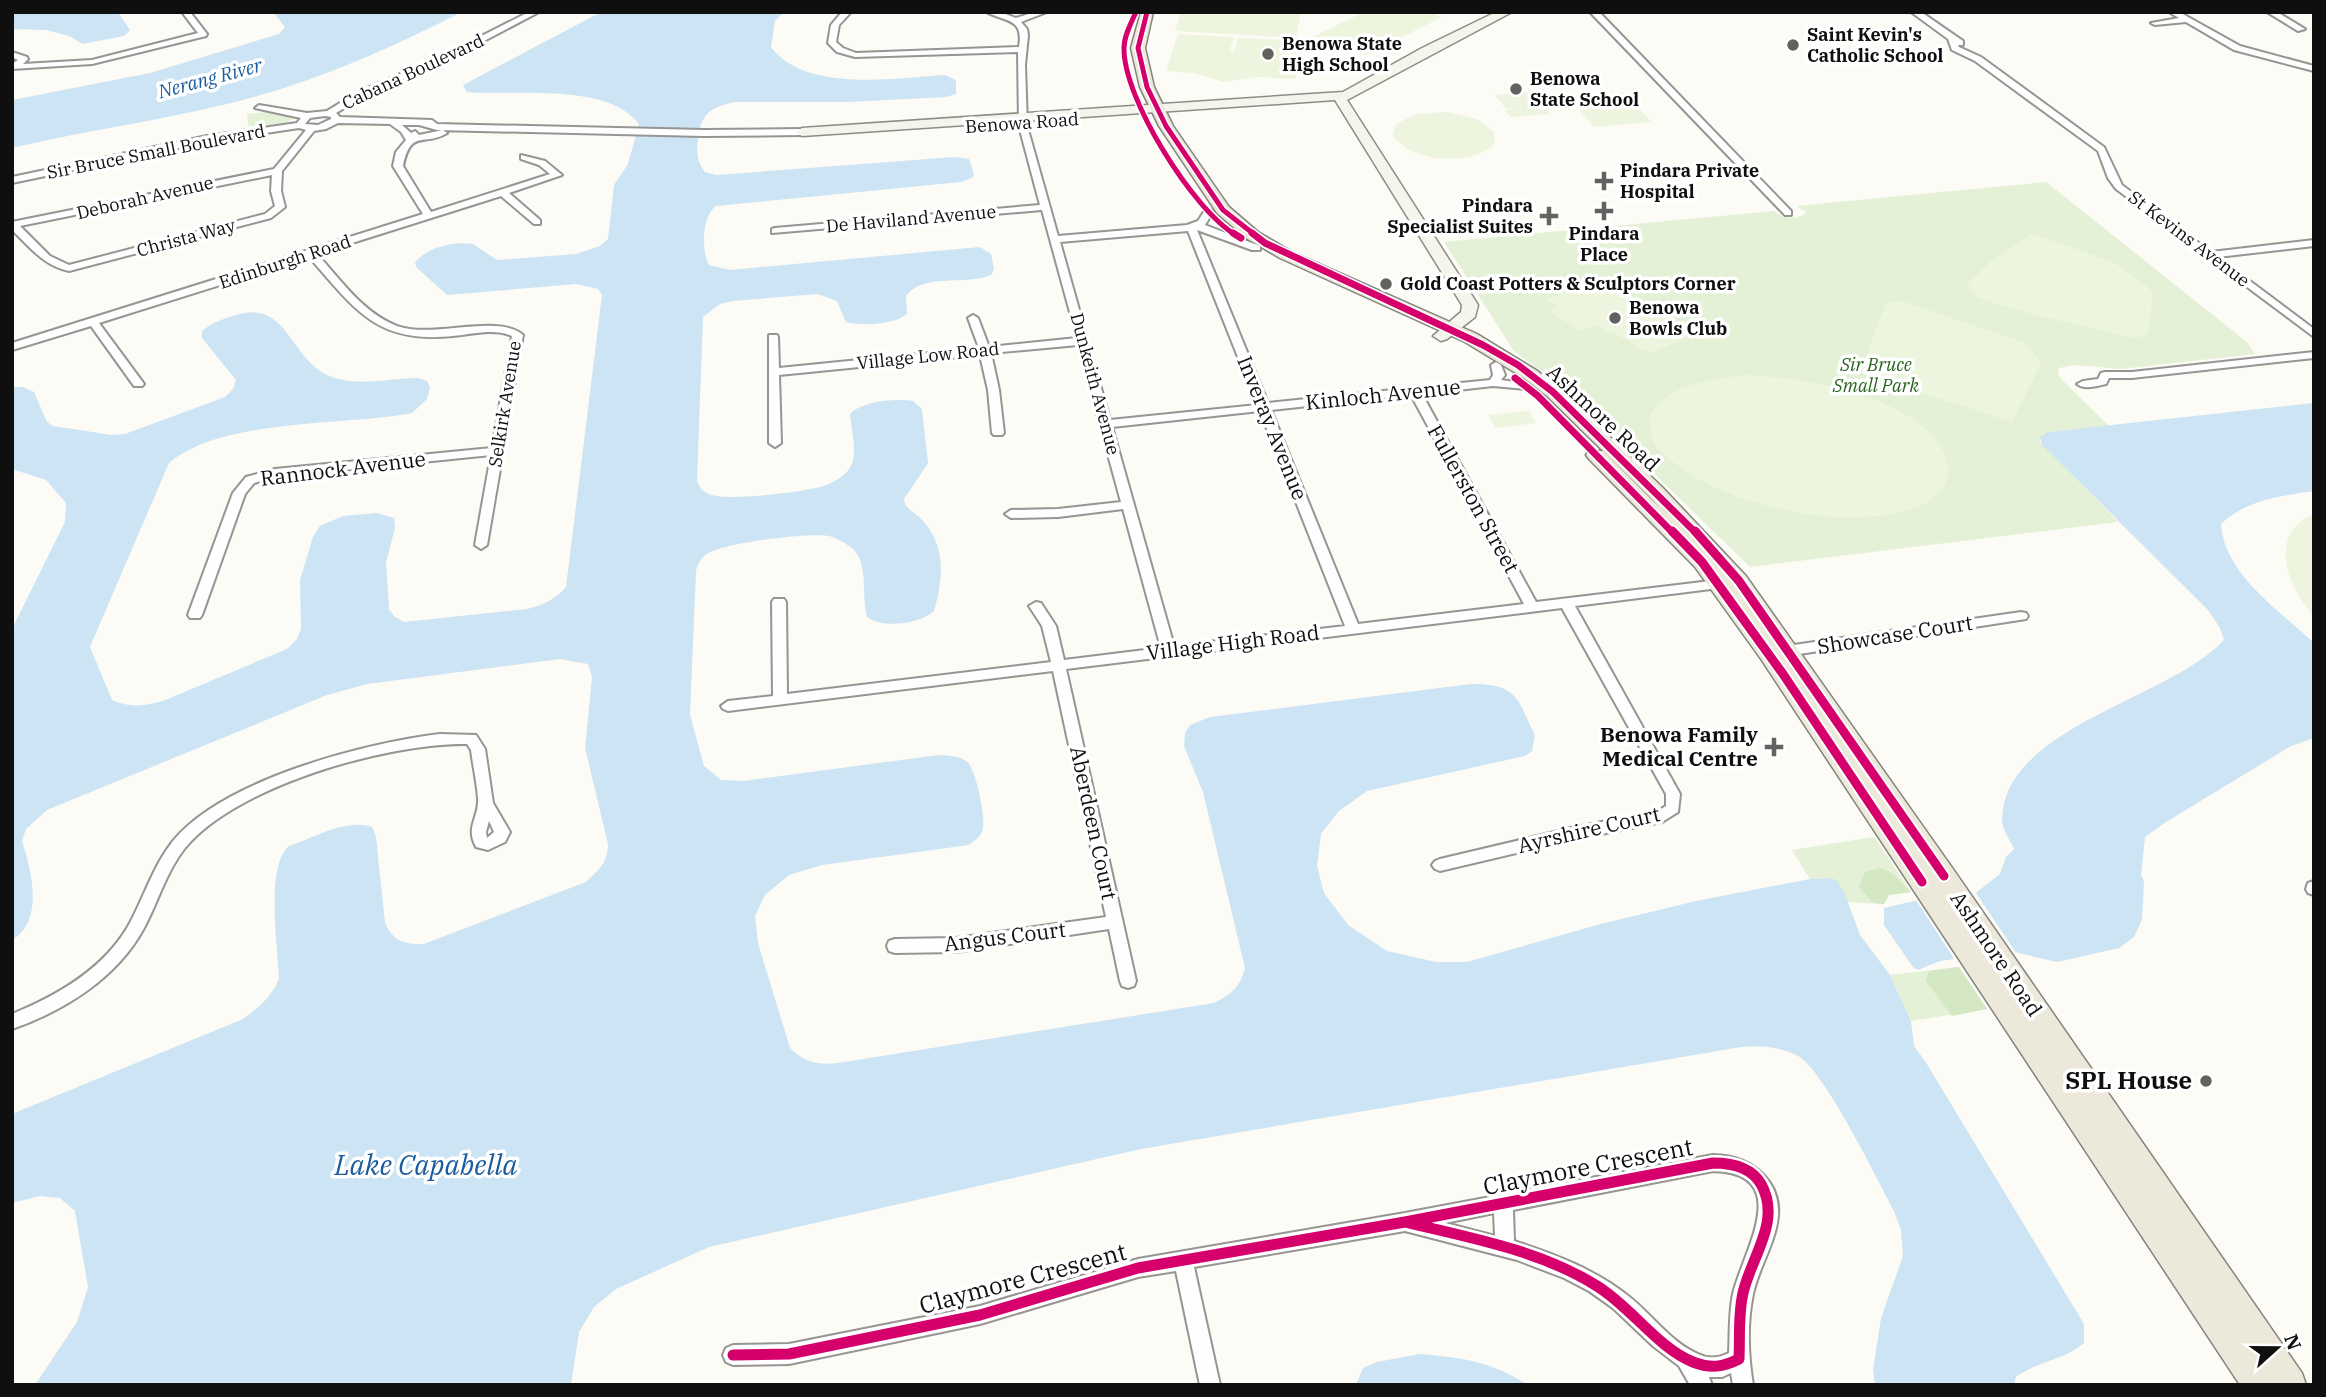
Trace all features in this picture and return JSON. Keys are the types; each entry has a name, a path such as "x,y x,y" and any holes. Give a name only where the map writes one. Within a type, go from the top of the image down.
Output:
{"main road":[{"name":"Ashmore Road","path":"1136,12 1124,49 1128,75 1223,211 1252,235 1286,255 1446,333 1494,374 1526,386 1680,538 1779,653"},
{"name":"Ashmore Road","path":"1147,12 1138,48 1153,113 1193,195 1219,224 1256,248 1446,333 1495,351 1553,393 1690,526 1739,581 1779,653 2009,993 2259,1385"},
{"name":"Benowa Road","path":"1335,93 1490,12"},
{"name":"Benowa Road","path":"802,132 832,134 1153,113 1187,107 1335,93 1506,12"},
{"path":"1147,87 1166,101 1187,107"},
{"path":"1335,93 1470,304 1469,314 1446,333"},
{"path":"1153,113 1176,116 1187,107"},
{"name":"Ashmore Road","path":"2009,993 2290,1385"}],"street":[{"path":"13,67 92,62 203,34 186,12"},
{"name":"Cabana Boulevard","path":"332,117 361,94 447,57 535,12"},
{"path":"848,12 837,19 831,34 832,43 840,50 856,55 1021,49"},
{"path":"990,12 1016,21 1043,12"},
{"path":"1594,12 1788,213"},
{"name":"St Kevins Avenue","path":"1915,12 1952,39 1954,47 1964,49 2101,149 2115,183 2314,334"},
{"path":"2173,12 2237,48 2314,69"},
{"path":"2271,12 2301,29"},
{"path":"2155,23 2186,20"},
{"name":"Dunkeith Avenue","path":"1016,21 1022,27 1024,35 1019,77 1023,120 1169,652"},
{"path":"12,54 24,59 13,67"},
{"path":"259,108 332,117"},
{"path":"307,116 300,125 313,128 325,126 332,117"},
{"name":"Benowa Road","path":"332,117 497,129 548,128"},
{"path":"392,123 405,130 410,139"},
{"name":"Benowa Road","path":"423,125 511,124 626,132 802,132"},
{"name":"Sir Bruce Small Boulevard","path":"12,180 207,139 300,125"},
{"path":"423,125 401,152 398,166 429,216"},
{"path":"277,171 313,128"},
{"path":"410,139 432,134 497,129"},
{"name":"Edinburgh Road","path":"12,347 557,174 542,163 524,157"},
{"name":"Christa Way","path":"13,225 57,266 74,267 272,214 280,207 276,191 277,171"},
{"name":"Deborah Avenue","path":"13,225 277,171"},
{"path":"503,193 537,222"},
{"name":"De Haviland Avenue","path":"775,231 1046,207"},
{"path":"1191,227 1202,223 1208,212"},
{"path":"1055,239 1191,227 1209,228 1256,248"},
{"name":"Inveray Avenue","path":"1191,227 1353,628"},
{"path":"2209,255 2314,243"},
{"path":"2302,244 2314,253"},
{"name":"Selkirk Avenue","path":"311,253 369,316 384,327 420,335 499,329 516,332 519,343 481,545"},
{"path":"973,318 984,351 997,411 998,433"},
{"path":"94,323 138,384"},
{"path":"772,337 775,443"},
{"name":"Village Low Road","path":"774,372 1083,341"},
{"path":"2083,384 2102,382 2105,375 2132,375 2314,355"},
{"name":"Kinloch Avenue","path":"1106,424 1415,392 1494,374"},
{"name":"Fullerston Street","path":"1415,392 1532,606"},
{"name":"Rannock Avenue","path":"195,615 239,493 250,480 275,473 499,451"},
{"path":"1011,514 1058,513 1127,505"},
{"name":"Village High Road","path":"727,706 1739,581"},
{"path":"779,602 780,699"},
{"name":"Ayrshire Court","path":"1440,865 1662,816 1673,808 1673,794 1566,602"},
{"name":"Aberdeen Court","path":"1036,606 1049,626 1128,981"},
{"name":"Showcase Court","path":"1779,653 2021,616"},
{"path":"12,1022 68,993 104,968 136,928 161,870 189,835 228,806 307,770 351,754 452,737 471,739 478,749 486,803"},
{"name":"Angus Court","path":"895,946 956,945 1115,922"},
{"name":"Claymore Crescent","path":"733,1355 789,1354 980,1315 1138,1268 1405,1222 1713,1163 1730,1163 1756,1178 1765,1191 1770,1206 1770,1221 1750,1266 1743,1295 1739,1359 1743,1385"},
{"path":"1503,1202 1505,1247"},
{"name":"Claymore Crescent","path":"1405,1222 1505,1247 1558,1265 1619,1301 1684,1358 1698,1366 1728,1366 1739,1359"},
{"path":"1183,1261 1210,1385"},
{"name":"Claymore Crescent","path":"1684,1358 1702,1385"}],"green space":[{"path":"1181,12 1301,12 1296,38 1175,31"},
{"path":"1364,12 1427,12 1442,17 1367,55 1313,37"},
{"path":"1178,34 1234,37 1230,50 1234,51 1238,38 1302,41 1295,79 1257,77 1224,82 1194,73 1166,71"},
{"path":"1531,92 1542,105 1538,107 1544,106 1550,114 1511,117 1505,110 1511,108 1505,108 1495,95"},
{"path":"1623,92 1652,122 1594,127 1567,96"},
{"path":"265,112 294,118 287,123 248,127 247,114"},
{"path":"1447,112 1477,119 1494,132 1495,143 1472,156 1442,158 1413,151 1393,135 1396,124 1416,114"},
{"name":"Sir Bruce Small Park","path":"2046,182 2247,342 2255,354 2120,369 2076,365 2059,368 2061,379 2109,426 2048,432 2039,441 2118,522 1750,567 1572,394 1514,351 1444,242 1774,211 1781,216 1793,218 1805,214 1805,211 1796,206"},
{"path":"2032,234 2113,262 2150,289 2153,295 2148,334 2136,338 2039,316 1978,298 1967,285 1989,263"},
{"name":"Benowa Bowls Club","path":"1599,278 1696,333 1653,352 1644,351 1596,325 1581,331 1549,311 1557,307 1547,300"},
{"path":"1902,301 2025,343 2041,363 2012,422 1860,373 1886,303"},
{"path":"1743,375 1829,386 1893,408 1919,424 1939,443 1948,467 1945,483 1929,501 1896,513 1831,517 1761,504 1700,480 1658,448 1652,436 1650,415 1668,396 1679,390 1691,385"},
{"path":"1529,411 1536,423 1496,428 1488,415"},
{"path":"2314,514 2314,616 2296,591 2290,577 2286,548 2290,534 2299,523"},
{"path":"1874,837 1911,892 1889,895 1884,904 1846,902 1844,892 1832,878 1810,879 1792,850"},
{"path":"1880,868 1892,873 1911,892 1889,895 1884,904 1873,903 1859,887 1865,872"},
{"path":"1959,967 1987,1009 1911,1021 1890,975"},
{"path":"1959,967 1987,1009 1952,1016 1926,981 1929,971"}],"water":[{"path":"12,12 118,12 130,30 124,36 83,44 69,36 46,30 12,29"},
{"name":"Nerang River","path":"273,12 462,12 360,60 281,89 194,112 12,148 12,100 150,73 279,34 285,27"},
{"name":"Lake Capabella","path":"601,12 784,12 775,21 771,47 786,62 806,71 828,77 852,79 945,75 956,80 956,94 946,97 848,102 734,102 712,110 701,124 697,153 705,172 716,175 955,157 969,159 974,174 972,178 961,182 716,206 708,217 704,234 709,265 730,270 980,247 991,254 994,269 991,275 981,278 923,284 906,296 907,314 886,322 846,322 837,301 818,294 733,301 720,304 703,317 697,481 699,486 709,494 722,497 768,495 828,484 845,474 852,463 854,445 850,414 863,406 880,402 913,401 922,409 928,463 904,499 907,507 923,520 932,533 937,543 941,565 934,611 911,622 892,624 867,617 863,572 858,555 851,547 832,537 819,535 767,539 730,546 705,556 696,571 690,715 704,766 721,780 743,781 939,755 953,756 970,765 983,813 982,831 969,845 822,865 789,875 765,895 755,916 758,943 790,1048 812,1062 838,1063 1214,1003 1234,989 1245,968 1203,792 1184,746 1185,733 1190,725 1210,717 1471,684 1498,687 1514,696 1524,712 1535,736 1532,751 1525,756 1367,791 1339,811 1321,834 1317,866 1324,893 1348,925 1387,951 1436,962 1467,962 1597,925 1696,901 1810,879 1832,878 1844,892 1860,935 1890,975 1911,1021 1914,1046 2084,1324 2084,1343 2024,1372 2016,1377 2014,1385 1875,1385 1873,1370 1881,1318 1903,1256 1901,1230 1894,1211 1849,1127 1809,1065 1784,1050 1741,1047 1141,1149 709,1247 616,1289 594,1307 579,1332 571,1385 35,1385 77,1322 88,1287 75,1211 60,1198 40,1196 12,1203 12,1114 243,1019 264,1002 279,979 275,889 277,871 289,846 341,827 372,827 376,837 385,923 400,941 424,944 586,882 602,865 608,844 585,748 592,677 588,664 560,659 367,684 327,695 47,810 26,829 22,841 29,866 32,908 29,920 12,940 12,629 65,522 66,503 46,480 12,469 12,387 23,387 34,392 47,422 53,426 112,435 125,434 225,397 233,389 236,380 202,338 202,331 222,319 253,312 267,315 277,322 304,356 327,375 360,382 418,378 427,381 430,387 427,399 412,413 251,431 219,438 192,448 169,463 90,647 112,700 137,705 163,701 287,649 297,639 301,629 300,580 313,537 320,526 343,516 377,513 394,518 395,528 386,563 389,609 404,622 527,609 553,599 566,587 602,295 598,289 576,284 447,295 417,268 415,263 433,249 458,243 473,244 497,260 576,254 600,246 608,239 614,185 628,164 639,124 625,111 583,96 467,92 463,85"},
{"path":"2314,403 2314,491 2253,504 2241,509 2221,524 2224,542 2243,575 2255,590 2314,643 2314,738 2291,746 2145,837 2141,875 2144,881 2142,920 2134,937 2119,948 2057,962 2010,951 1940,961 1918,970 1913,967 1884,925 1884,908 1914,901 1973,895 2000,874 2006,857 2014,849 2002,823 2010,787 2030,761 2059,737 2167,680 2199,661 2224,640 2220,628 2208,610 2042,445 2040,437 2048,432"},
{"path":"1420,1354 1476,1362 1528,1385 1356,1385 1363,1368 1377,1362"}],"pier":[{"path":"1974,890 2019,957 2010,954 1956,962 1914,897"}],"cycle path":[{"path":"1136,12 1124,48 1126,66 1144,114 1174,167 1205,210 1241,238"},
{"path":"1147,12 1138,48 1147,87 1166,126 1223,210 1265,243 1483,345 1518,365 1553,392 1690,526 1739,581 1944,876"},
{"path":"1515,378 1538,396 1702,562 1783,674 1922,882"},
{"path":"733,1355 789,1354 980,1315 1138,1268 1405,1222 1713,1163 1733,1165 1745,1169 1755,1177 1767,1197 1769,1211 1764,1238 1743,1294 1739,1359 1722,1367 1706,1367 1690,1361 1660,1339 1620,1301 1571,1272 1517,1251 1405,1222"}],"place":[{"name":"Saint Kevin's Catholic School","path":"1793,45"},
{"name":"Benowa State High School","path":"1268,54"},
{"name":"Benowa State School","path":"1516,89"},
{"name":"Pindara Private Hospital","path":"1604,181"},
{"name":"Pindara Place","path":"1604,211"},
{"name":"Pindara Specialist Suites","path":"1549,216"},
{"name":"Gold Coast Potters & Sculptors Corner","path":"1386,284"},
{"name":"Benowa Bowls Club","path":"1615,318"},
{"name":"Benowa Family Medical Centre","path":"1774,747"},
{"name":"SPL House","path":"2206,1081"}]}
